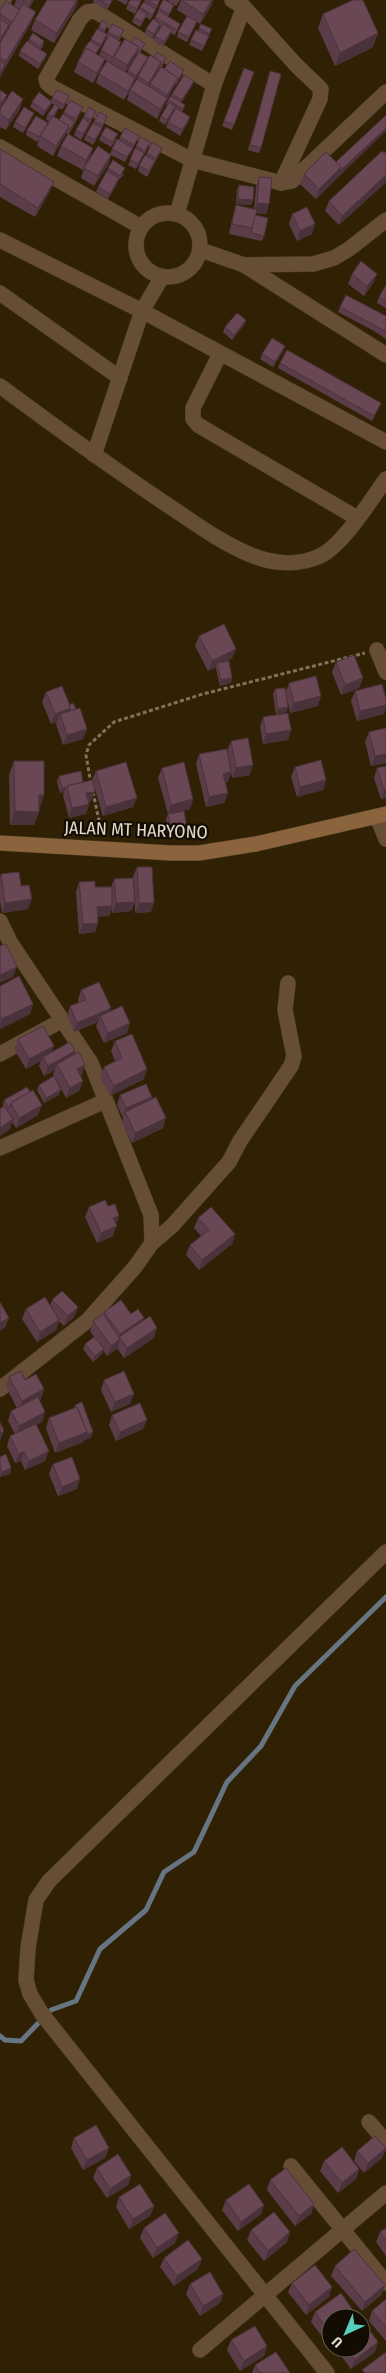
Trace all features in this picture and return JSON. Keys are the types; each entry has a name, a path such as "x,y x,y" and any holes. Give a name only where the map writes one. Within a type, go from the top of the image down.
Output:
{"main road":[{"name":"JALAN MT HARYONO","path":"0,843 171,853 220,850 381,816"}],"street":[{"path":"0,8 4,0"},
{"path":"178,214 238,3"},
{"path":"238,3 320,89 320,99 282,184"},
{"path":"214,85 95,11 87,12 80,19 46,79 47,83 53,88 192,160 282,184 292,181 386,92"},
{"path":"0,147 141,227"},
{"path":"157,214 178,214 188,219 196,228 200,238 200,250 196,262 187,272 175,277 162,277 148,270 138,258 136,242 141,227 157,214"},
{"path":"244,265 313,264 334,258 349,249 386,220"},
{"path":"0,240 142,311 386,442"},
{"path":"200,250 244,265 386,355"},
{"path":"94,455 142,311 162,277"},
{"path":"0,293 120,378"},
{"path":"220,354 193,408 193,420 198,425 357,518"},
{"path":"0,386 94,455 220,540 251,555 273,561 294,564 322,556 335,546 386,479"},
{"path":"377,650 386,672"},
{"path":"381,816 386,839"},
{"path":"0,921 5,945 91,1063 151,1215 152,1243"},
{"path":"0,1389 87,1321 135,1267 152,1243 172,1226 229,1162 240,1141 291,1066 294,1056 285,1010 288,983"},
{"path":"0,1054 61,1021"},
{"path":"0,1148 105,1100"},
{"path":"327,2373 44,2017 30,1994 26,1980 28,1948 36,1900 49,1881 386,1552"},
{"path":"369,2122 386,2142"},
{"path":"291,2166 386,2283"},
{"path":"200,2350 386,2194"}],"path":[{"path":"105,849 86,756 89,745 114,722 203,694 377,650"}],"building":[{"path":"22,0 32,0 30,4"},
{"path":"47,0 77,0 57,33 35,20"},
{"path":"100,0 112,0 109,5"},
{"path":"130,0 141,0 137,9 128,4"},
{"path":"147,0 160,0 157,6"},
{"path":"163,0 174,5 169,14 159,8"},
{"path":"181,0 212,0 203,14"},
{"path":"353,0 363,0 378,33 340,53 323,14"},
{"path":"6,1 20,10 12,22 0,14 0,10"},
{"path":"144,2 156,9 152,15 140,7"},
{"path":"23,4 36,12 6,61 0,58 0,43"},
{"path":"139,9 147,14 142,22 134,17"},
{"path":"159,11 180,24 177,30 155,17"},
{"path":"187,16 197,21 189,37 178,32"},
{"path":"0,19 9,25 1,38 0,37"},
{"path":"153,19 160,24 154,34 146,29"},
{"path":"102,20 108,24 105,30 99,27"},
{"path":"112,24 124,30 119,38 108,32"},
{"path":"163,24 172,30 164,42 155,36"},
{"path":"201,24 212,29 209,34 199,28"},
{"path":"97,29 107,34 101,45 91,39"},
{"path":"196,30 209,36 204,46 191,40"},
{"path":"33,33 44,41 40,47 29,39"},
{"path":"109,35 121,42 113,57 101,50"},
{"path":"135,37 145,44 140,50 138,49 139,47 131,43"},
{"path":"125,39 139,47 127,65 114,57"},
{"path":"27,41 47,54 40,64 20,51"},
{"path":"90,41 100,47 95,54 85,47"},
{"path":"86,48 105,59 97,73 78,62"},
{"path":"139,52 148,57 136,76 128,70"},
{"path":"157,52 166,58 162,65 154,57"},
{"path":"150,55 161,62 149,83 138,76"},
{"path":"0,61 5,65 0,73"},
{"path":"107,61 135,78 128,91 99,74"},
{"path":"170,61 184,70 178,80 178,78 164,69"},
{"path":"161,67 178,78 167,95 150,84"},
{"path":"244,68 254,72 234,125 224,121"},
{"path":"270,71 281,74 261,148 250,145"},
{"path":"184,75 194,81 182,100 172,94"},
{"path":"137,79 167,98 160,109 130,90"},
{"path":"0,90 7,95 0,105"},
{"path":"57,90 69,96 64,105 52,98"},
{"path":"12,91 23,99 9,120 0,114 0,109"},
{"path":"39,92 52,102 45,111 32,102"},
{"path":"171,96 185,105 183,109 168,100"},
{"path":"70,100 83,107 76,119 64,112"},
{"path":"169,103 175,107 167,120 161,116"},
{"path":"55,104 59,107 52,117 48,114"},
{"path":"24,107 34,113 25,128 15,122"},
{"path":"89,107 96,111 91,120 84,116"},
{"path":"176,108 190,117 182,130 168,122"},
{"path":"99,112 107,116 103,125 94,121"},
{"path":"63,114 75,122 70,129 69,126 59,120"},
{"path":"386,115 386,128 339,172 341,167 336,162"},
{"path":"36,116 48,123 39,137 27,130"},
{"path":"53,116 69,126 56,146 40,136"},
{"path":"83,118 90,123 83,134 76,130"},
{"path":"93,123 102,128 95,140 86,135"},
{"path":"106,127 118,134 112,142 101,135"},
{"path":"125,128 139,136 134,145 120,137"},
{"path":"68,134 93,148 86,160 61,146"},
{"path":"141,137 150,142 145,151 136,146"},
{"path":"117,139 133,148 127,157 112,149"},
{"path":"152,142 162,148 156,158 147,153"},
{"path":"98,146 111,155 98,176 84,168"},
{"path":"135,148 144,153 138,164 130,160"},
{"path":"0,149 54,182 38,208 0,184"},
{"path":"382,151 386,155 386,175 342,216 329,201"},
{"path":"326,152 341,167 319,189 304,174"},
{"path":"145,155 155,161 149,171 139,166"},
{"path":"113,160 125,168 120,176 108,168"},
{"path":"107,171 119,178 110,194 98,187"},
{"path":"259,177 272,178 269,204 257,203"},
{"path":"239,185 254,187 253,200 238,199"},
{"path":"236,205 257,210 252,228 232,224"},
{"path":"307,207 315,224 300,231 292,214"},
{"path":"255,215 268,218 264,236 251,233"},
{"path":"361,261 377,274 367,286 352,274"},
{"path":"386,285 386,301 379,297"},
{"path":"346,295 386,316 386,332 340,307"},
{"path":"237,313 246,320 234,335 225,327"},
{"path":"272,338 285,346 275,362 262,354"},
{"path":"287,350 381,403 374,416 280,363"},
{"path":"224,624 236,649 212,661 199,636"},
{"path":"354,655 363,678 345,685 336,662"},
{"path":"229,661 232,678 221,680 217,663"},
{"path":"316,676 321,696 294,703 289,683"},
{"path":"382,684 386,705 360,711 355,691"},
{"path":"62,686 71,708 55,714 46,692"},
{"path":"285,688 288,707 278,709 275,689"},
{"path":"73,703 76,709 71,711 69,705"},
{"path":"80,708 87,729 67,735 60,714"},
{"path":"288,713 291,730 266,734 263,717"},
{"path":"386,728 386,754 375,756 369,732"},
{"path":"248,738 253,765 236,768 231,741"},
{"path":"227,749 231,772 223,774 228,793 209,797 199,754"},
{"path":"321,760 326,780 300,787 295,767"},
{"path":"14,761 44,761 44,795 39,795 39,812 15,811"},
{"path":"126,762 137,798 106,807 96,771"},
{"path":"184,762 193,799 171,805 162,768"},
{"path":"386,766 386,789 384,790 377,768"},
{"path":"81,771 83,782 62,788 59,776"},
{"path":"93,780 95,792 86,793 89,804 72,808 67,786"},
{"path":"184,811 187,827 171,830 168,814"},
{"path":"137,867 152,867 154,903 139,903"},
{"path":"19,872 21,886 29,885 32,899 5,903 1,874"},
{"path":"133,878 135,902 116,903 114,879"},
{"path":"95,881 95,887 112,887 112,906 97,907 98,923 83,924 79,882"},
{"path":"6,944 17,967 0,975 0,946"},
{"path":"19,976 33,1004 2,1019 0,1015 0,986"},
{"path":"99,982 111,1008 77,1023 70,1006 86,1000 81,990"},
{"path":"122,1006 130,1023 108,1033 100,1016"},
{"path":"43,1026 54,1046 29,1059 18,1039"},
{"path":"132,1034 147,1069 114,1086 104,1067 122,1058 115,1041"},
{"path":"70,1042 75,1051 48,1066 43,1057"},
{"path":"79,1052 85,1065 77,1069 83,1081 70,1088 57,1064"},
{"path":"54,1076 61,1090 46,1098 39,1085"},
{"path":"146,1084 152,1097 126,1108 120,1095"},
{"path":"27,1087 30,1092 11,1103 9,1108 4,1100"},
{"path":"33,1090 42,1105 19,1118 11,1103"},
{"path":"156,1097 166,1118 135,1133 125,1112"},
{"path":"4,1106 13,1119 0,1128 0,1109"},
{"path":"105,1200 108,1206 115,1204 119,1216 113,1218 117,1226 101,1233 89,1207"},
{"path":"211,1207 235,1234 202,1260 190,1245 209,1230 198,1218"},
{"path":"62,1291 78,1307 68,1316 52,1300"},
{"path":"45,1297 59,1320 40,1332 26,1309"},
{"path":"121,1300 131,1314 138,1309 144,1318 120,1334 104,1312"},
{"path":"0,1302 9,1318 0,1323"},
{"path":"103,1314 120,1339 111,1346 93,1321"},
{"path":"150,1316 157,1328 127,1348 119,1337"},
{"path":"94,1337 104,1349 95,1356 85,1344"},
{"path":"21,1371 25,1380 36,1374 44,1389 22,1401 9,1377"},
{"path":"124,1371 134,1394 115,1402 104,1380"},
{"path":"38,1397 45,1412 19,1426 11,1411"},
{"path":"82,1402 93,1432 86,1435 87,1432 75,1405"},
{"path":"140,1403 147,1420 120,1432 112,1415"},
{"path":"77,1407 87,1432 59,1443 49,1418"},
{"path":"0,1422 4,1431 0,1433"},
{"path":"36,1424 49,1451 29,1461 24,1451 19,1454 10,1436"},
{"path":"6,1454 11,1468 2,1472 0,1457"},
{"path":"72,1457 80,1479 62,1487 53,1464"},
{"path":"96,2125 109,2148 87,2160 74,2138"},
{"path":"375,2136 386,2148 368,2163 357,2151"},
{"path":"342,2147 359,2169 342,2183 324,2161"},
{"path":"118,2154 131,2175 110,2189 97,2168"},
{"path":"286,2168 314,2204 299,2216 270,2180"},
{"path":"140,2184 154,2206 133,2219 119,2197"},
{"path":"249,2184 264,2205 241,2222 226,2200"},
{"path":"274,2212 290,2232 268,2251 251,2230"},
{"path":"165,2213 179,2233 157,2248 144,2228"},
{"path":"386,2228 386,2241 380,2232"},
{"path":"188,2240 202,2259 177,2276 164,2258"},
{"path":"354,2249 385,2285 365,2302 335,2266"},
{"path":"315,2265 332,2287 309,2305 292,2283"},
{"path":"210,2272 223,2294 203,2306 190,2284"},
{"path":"341,2293 351,2308 321,2308 321,2320 315,2312"},
{"path":"386,2299 386,2327 372,2311"},
{"path":"255,2326 267,2346 244,2361 231,2340"},
{"path":"371,2332 378,2342 371,2347"},
{"path":"276,2352 290,2373 260,2373 255,2365"},
{"path":"386,2352 386,2373 365,2373 362,2370"}],"waterway":[{"path":"0,2036 5,2040 21,2041 51,2010 76,2001 100,1949 146,1910 164,1872 194,1852 227,1782 261,1746 295,1686 386,1597"}]}
